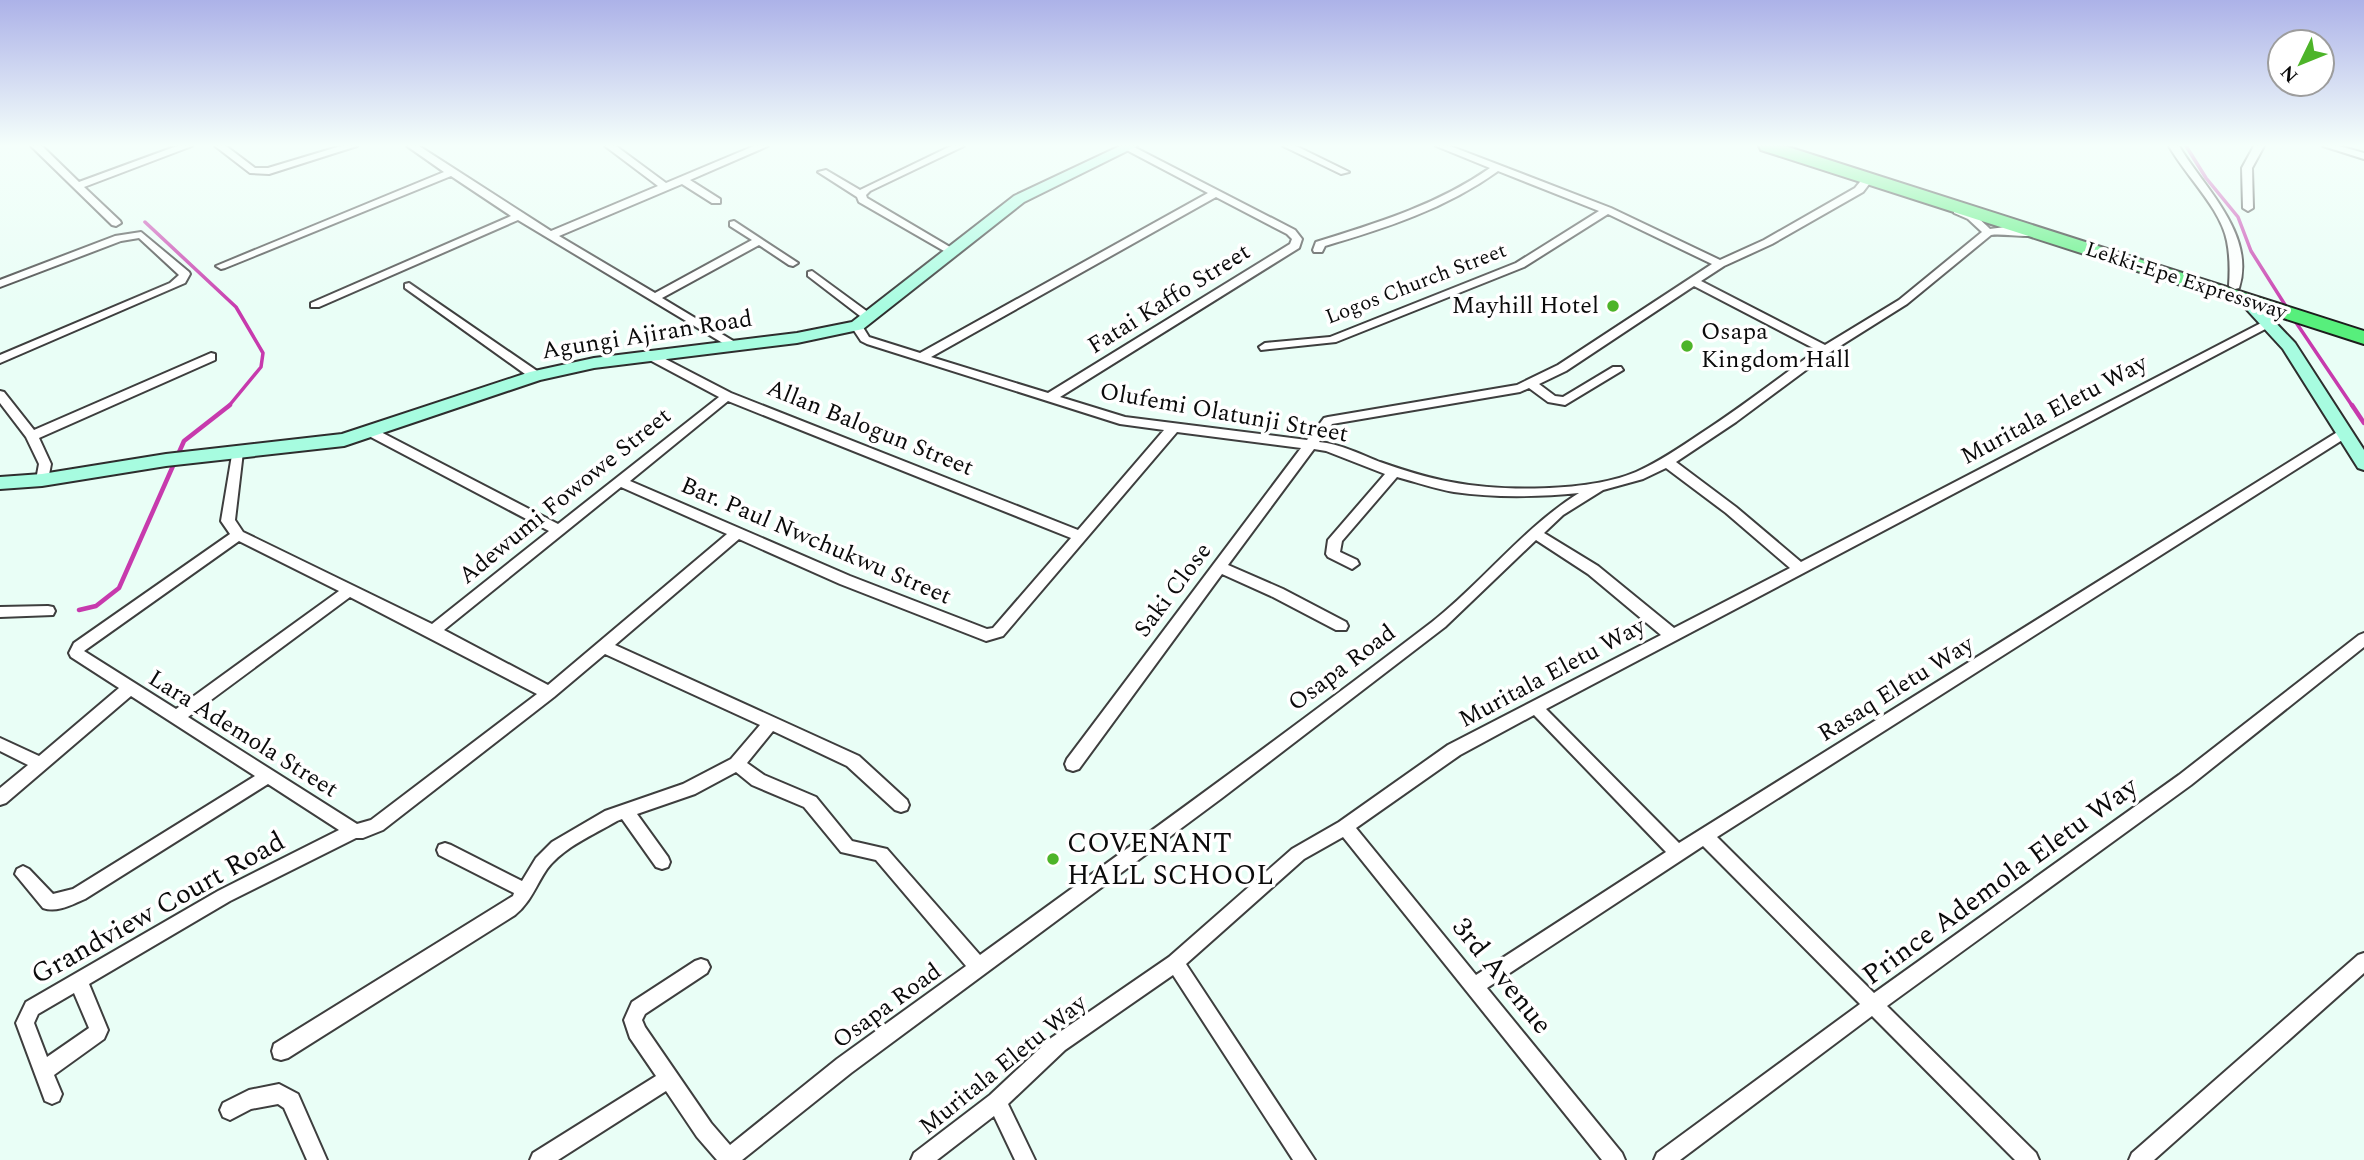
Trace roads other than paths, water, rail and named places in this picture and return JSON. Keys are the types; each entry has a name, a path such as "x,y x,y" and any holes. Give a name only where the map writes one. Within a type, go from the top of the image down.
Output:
{"highway":[{"name":"Lekki-Epe Expressway","path":"1932,200 2253,302 2364,327"},
{"name":"Lekki-Epe Expressway","path":"1955,200 2253,302"},
{"name":"Lekki-Epe Expressway","path":"2310,316 2364,338"}],"street":[{"path":"94,200 116,223"},
{"path":"221,266 383,200"},
{"path":"495,200 731,344"},
{"path":"551,235 631,200"},
{"path":"863,200 951,252"},
{"name":"Agungi Ajiran Road","path":"0,483 42,480 166,460 344,440 536,376 648,354 797,338 863,321 1018,200"},
{"path":"920,358 1203,200"},
{"name":"Fatai Kaffo Street","path":"1051,397 1295,246 1297,239 1291,232 1226,200"},
{"path":"1318,250 1320,244 1408,217 1443,200"},
{"path":"1582,200 1720,264"},
{"name":"Saki Close","path":"1073,764 1328,421 1507,392 1530,383 1562,368 1720,264 1768,242 1840,200"},
{"path":"1932,200 1972,217 1988,232 2021,232 2059,240"},
{"path":"2213,200 2226,219 2253,302 2289,346 2364,464"},
{"path":"2248,200 2248,208"},
{"name":"Logos Church Street","path":"1265,348 1332,340 1520,265 1607,210"},
{"path":"315,305 519,216"},
{"path":"734,224 793,263"},
{"name":"Osapa Road","path":"730,1159 844,1066 1216,793 1440,623 1558,512 1598,487 1638,477 1667,462 1732,419 1825,350 1903,302 1988,232"},
{"path":"0,284 119,238 136,234 141,235 185,274 181,281 174,285 0,359"},
{"path":"654,298 758,241"},
{"name":"Olufemi Olatunji Street","path":"812,274 863,321 865,339 1124,421 1328,447 1394,472 1452,487 1497,492 1542,492 1598,487"},
{"path":"1694,282 1825,350"},
{"path":"409,286 536,376"},
{"name":"Muritala Eletu Way","path":"922,1160 997,1102 1058,1044 1175,963 1298,854 1345,827 1454,750 1800,569 2253,302"},
{"name":"Allan Balogun Street","path":"648,354 727,396 1080,536"},
{"path":"32,436 211,357"},
{"path":"1530,383 1552,399 1565,401 1616,370"},
{"path":"0,395 32,436 45,464 42,480"},
{"name":"Adewumi Fowowe Street","path":"433,631 727,396"},
{"path":"1080,536 1173,428"},
{"path":"371,432 558,530"},
{"name":"Rasaq Eletu Way","path":"1474,986 1678,853 2343,434"},
{"path":"237,452 228,521 238,535 433,631 549,693"},
{"path":"1667,462 1731,510 1800,569"},
{"path":"1352,564 1333,554 1335,540 1394,472"},
{"name":"Bar. Paul Nwchukwu Street","path":"619,481 736,534 986,635 998,632 1080,536"},
{"path":"1542,492 1558,512"},
{"path":"1535,533 1593,570 1673,636"},
{"path":"354,831 363,831 377,825 549,693 736,534"},
{"name":"Lara Ademola Street","path":"238,535 76,650 76,653 354,831"},
{"path":"1219,568 1278,593 1341,626"},
{"path":"176,717 348,591"},
{"path":"0,612 48,611"},
{"name":"Prince Ademola Eletu Way","path":"1664,1160 1874,1004 2185,780 2364,639"},
{"path":"605,647 853,761 901,805"},
{"path":"0,798 129,689"},
{"path":"1536,708 1678,853"},
{"path":"281,1051 509,909 519,901 542,863 558,847 625,810 689,789 737,764 771,723"},
{"path":"0,744 40,764"},
{"path":"737,764 758,780 810,802 847,847 881,854 979,967"},
{"path":"23,874 49,902 61,901 79,894 268,776"},
{"path":"625,810 662,862"},
{"name":"3rd Avenue","path":"1345,827 1615,1160"},
{"name":"Grandview Court Road","path":"52,1094 25,1023 26,1016 32,1009 224,896 354,831"},
{"path":"1705,837 2029,1160"},
{"path":"445,850 526,891"},
{"path":"2139,1160 2364,961"},
{"path":"1175,963 1305,1160"},
{"path":"701,967 638,1008 634,1020 637,1032 704,1130 730,1159"},
{"path":"43,1071 99,1030 79,982"},
{"path":"540,1160 669,1078"},
{"path":"230,1110 248,1100 279,1094 291,1101 317,1160"},
{"path":"997,1102 1025,1160"}],"waterway":[{"path":"2224,200 2238,217 2251,251 2289,311"},
{"path":"145,222 236,307 263,353 261,367 229,406"},
{"path":"2293,318 2353,407"},
{"path":"2352,405 2364,423"},
{"path":"79,610 96,606 119,588 184,441 229,406"}],"place":[{"name":"Mayhill Hotel","path":"1613,306"},
{"name":"Osapa Kingdom Hall","path":"1687,346"},
{"name":"COVENANT HALL SCHOOL","path":"1053,859"}]}
